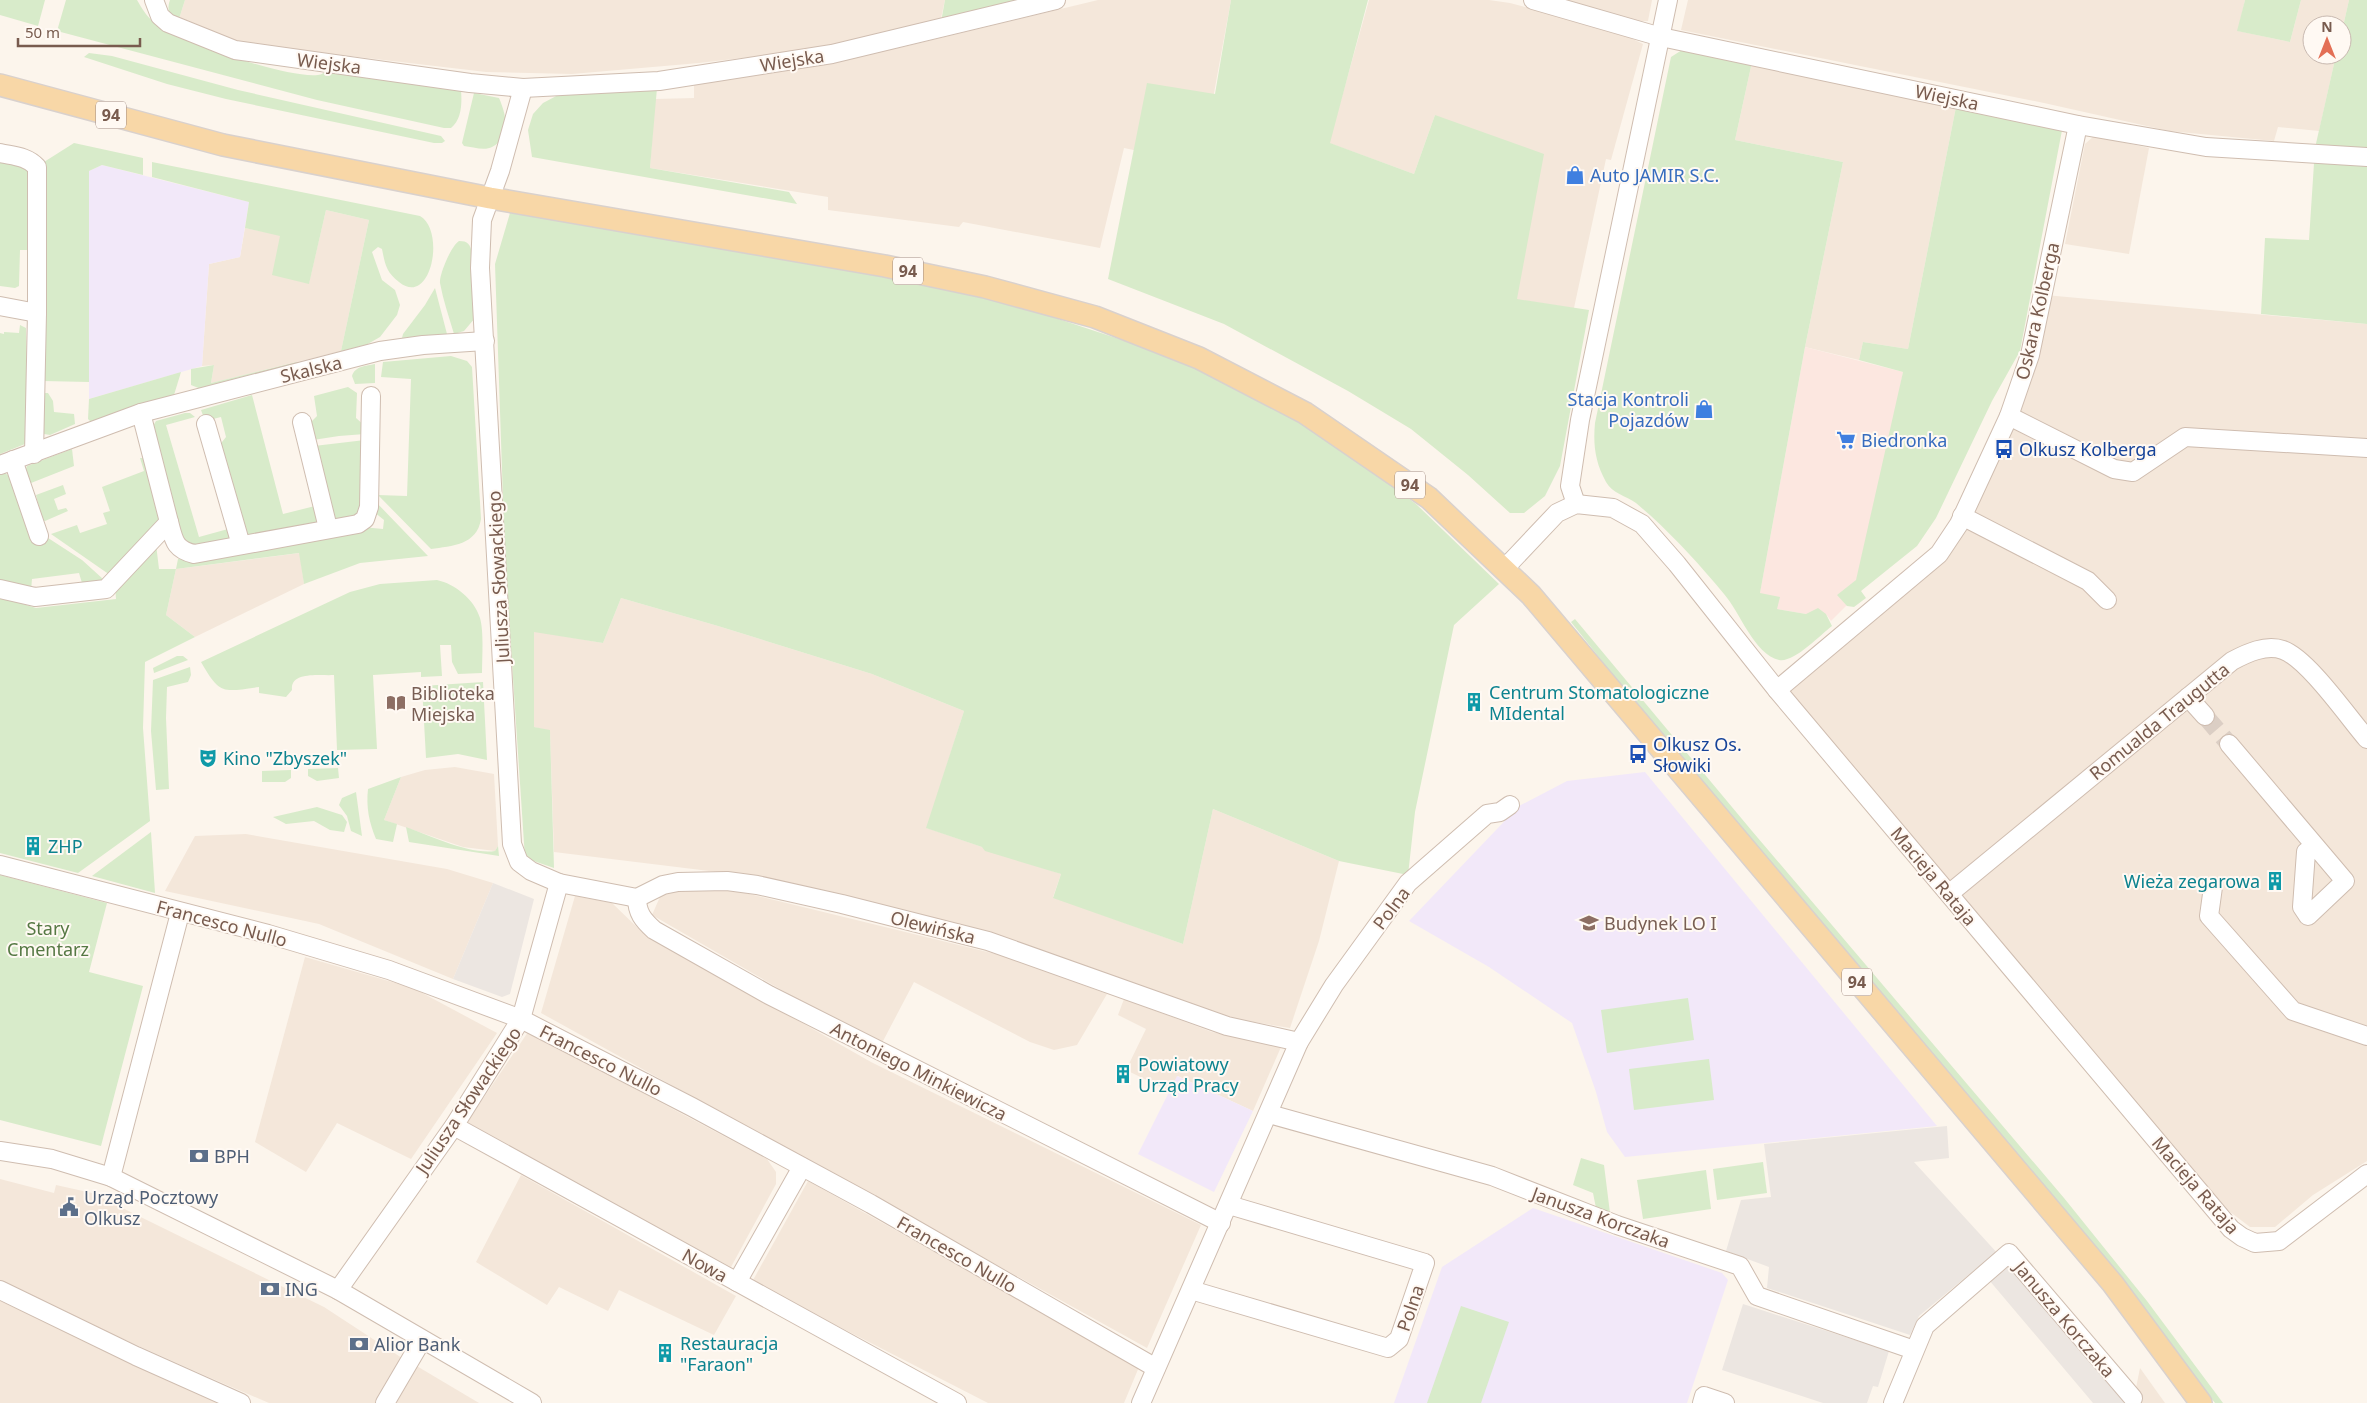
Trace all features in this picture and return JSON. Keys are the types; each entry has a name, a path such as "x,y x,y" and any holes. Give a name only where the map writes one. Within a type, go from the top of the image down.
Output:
{"main road":[{"name":"94","path":"0,85 223,146 490,198 885,266 985,286 1095,317 1199,358 1306,413 1429,498 1505,568 1531,595 2107,1276 2201,1403"}],"street":[{"name":"Wiejska","path":"154,0 160,16 168,23 235,50 470,83 523,88 659,81 832,54 1056,0"},
{"name":"Wiejska","path":"1533,0 1661,38 2078,125 2206,147 2367,157"},
{"path":"1505,568 1557,513 1576,504 1570,486 1580,420 1668,0"},
{"name":"Juliusza Słowackiego","path":"338,1290 454,1126 521,1020 559,883 531,871 519,862 512,844 480,268 482,220 500,171 523,88"},
{"name":"Oskara Kolberga","path":"1777,690 1939,554 1962,516 2009,416 2030,355 2078,125"},
{"path":"0,153 24,158 32,161 37,166 37,313 34,454"},
{"path":"0,306 37,313"},
{"name":"Skalska","path":"7,463 141,413 380,351 423,345 485,341"},
{"path":"141,413 177,546 183,552 194,554 358,524 365,519 369,507 371,396"},
{"path":"2009,416 2114,469 2126,472 2133,472 2185,437 2367,448"},
{"path":"302,422 328,528"},
{"path":"206,424 241,545"},
{"path":"7,463 39,536"},
{"name":"Macieja Rataja","path":"1576,504 1613,508 1626,513 1642,524 1677,564 1777,690 1950,893 2231,1229 2255,1243 2279,1242 2367,1174"},
{"path":"1962,516 2088,581 2107,600"},
{"path":"0,589 35,597 106,589 169,522"},
{"name":"Romualda Traugutta","path":"1950,893 2240,656 2264,648 2282,650 2301,660 2367,739"},
{"path":"2188,697 2205,716"},
{"path":"2229,744 2314,846"},
{"name":"Polna","path":"1141,1403 1299,1042 1334,985 1408,883 1487,814 1500,812 1510,805"},
{"name":"Francesco Nullo","path":"0,865 180,913 268,934 389,970 521,1020 692,1107 802,1167 1156,1368"},
{"name":"Olewińska","path":"637,898 663,885 678,882 727,881 757,885 988,941 1227,1026 1299,1042"},
{"path":"559,883 637,898"},
{"path":"2213,887 2210,916 2293,1011 2367,1036"},
{"name":"Antoniego Minkiewicza","path":"637,898 637,908 643,919 654,930 769,995 1221,1223"},
{"path":"111,1177 180,913"},
{"name":"Janusza Korczaka","path":"1269,1114 1492,1176 1617,1224 1740,1266 1757,1296 1914,1350"},
{"name":"Nowa","path":"454,1126 957,1403"},
{"path":"0,1150 52,1159 111,1177 338,1290 532,1403"},
{"path":"737,1282 802,1167"},
{"name":"Polna","path":"1191,1290 1388,1348 1399,1338 1425,1262 1228,1205"},
{"name":"Janusza Korczaka","path":"1893,1403 1925,1326 2009,1253 2133,1398"},
{"path":"0,1290 136,1356 241,1403"},
{"path":"385,1403 422,1340"},
{"path":"1702,1403 1704,1396 1725,1403"}],"shaded area":[{"path":"185,0 945,0 941,18 827,48 699,63 572,74 486,72 239,43 178,22"},
{"path":"1098,0 1231,0 1201,164 1124,148 1100,248 963,222 959,227 828,210 828,197 650,168 655,99 694,98 694,83 754,75 903,47"},
{"path":"1369,0 1489,0 1510,3 1616,31 1643,44 1611,160 1606,159 1574,308 1551,397 1435,115 1414,174 1329,143"},
{"path":"1568,0 1652,0 1648,21 1635,21"},
{"path":"1688,0 2245,0 2238,31 2290,42 2301,0 2349,0 2346,15 2302,15 2302,65 2334,65 2319,131 2278,127 2274,141 2169,131 2044,103 1681,30"},
{"path":"1752,62 1956,107 1908,349 1863,342 1859,360 1805,347 1843,162 1735,140"},
{"path":"2094,136 2149,148 2129,254 2065,244 2085,144"},
{"path":"102,165 249,202 240,257 209,264 202,366 89,399 89,171"},
{"path":"326,210 369,220 341,351 211,383 214,365 202,366 209,264 240,257 245,228 280,235 309,283"},
{"path":"2045,295 2367,324 2367,1161 2313,1195 2275,1227 2250,1227 2225,1208 1784,688 1960,525"},
{"path":"1805,347 1903,372 1860,592 1831,621 1826,614 1806,614 1777,609 1760,593"},
{"path":"300,553 304,584 195,637 166,615 176,569"},
{"path":"621,598 872,674 964,711 927,828 1061,874 1053,897 1183,944 1213,809 1339,861 1319,941 1290,1028 1235,1019 996,937 742,875 554,852 550,731 534,727 534,631 603,643"},
{"path":"455,767 494,774 498,846 495,851 463,847 384,820 401,777 425,770"},
{"path":"1645,772 1937,1126 1625,1157 1607,1132 1596,1092 1572,1023 1489,967 1409,921 1519,806 1567,781"},
{"path":"246,834 447,869 493,883 453,979 319,924 165,891 195,836"},
{"path":"493,883 534,899 510,994 502,997 453,979"},
{"path":"729,889 1008,957 1107,994 1077,1045 1054,1050 1030,1042 914,982 882,1043 792,996 652,915 663,890"},
{"path":"575,896 612,903 642,932 871,1062 1201,1225 1147,1348 541,1013"},
{"path":"305,957 413,988 497,1033 411,1159 337,1123 306,1172 255,1142"},
{"path":"1124,999 1212,1032 1281,1047 1253,1111 1178,1076 1169,1091 1126,1070 1146,1029 1118,1015"},
{"path":"528,1032 767,1159 776,1172 776,1184 731,1267 466,1124"},
{"path":"1177,1076 1253,1111 1214,1192 1138,1154"},
{"path":"1947,1126 1949,1158 1914,1162 2010,1267 2127,1403 2093,1403 1978,1267 1919,1316 1910,1335 1767,1288 1769,1267 1726,1251 1741,1200 1771,1197 1764,1144"},
{"path":"521,1175 736,1296 714,1335 619,1290 608,1311 559,1287 547,1305 476,1262"},
{"path":"0,1179 54,1193 56,1185 101,1195 104,1199 324,1307 402,1358 377,1403 269,1403 206,1376 0,1284"},
{"path":"808,1181 1139,1367 1124,1403 988,1403 752,1282"},
{"path":"1533,1208 1722,1273 1728,1280 1687,1403 1394,1403 1442,1267"},
{"path":"0,1301 120,1355 234,1403 0,1403"},
{"path":"1743,1304 1889,1351 1878,1387 1873,1386 1867,1403 1823,1403 1722,1370"},
{"path":"415,1365 479,1403 393,1403"},
{"path":"2140,1368 2165,1403 2133,1403"}],"green space":[{"path":"0,0 45,0 38,26 0,15"},
{"path":"66,0 137,0 150,19 169,32 235,58 284,71 303,75 318,75 328,70 461,90 459,116 455,125 451,128 444,128 317,100 57,31"},
{"path":"170,0 185,0 178,22 170,13 168,7"},
{"path":"945,0 1025,0 941,22"},
{"path":"1231,0 1368,0 1330,143 1414,174 1435,115 1544,154 1517,299 1589,310 1560,466 1545,496 1524,513 1510,513 1468,475 1411,429 1348,391 1224,324 1108,279 1147,83 1215,94"},
{"path":"2245,0 2301,0 2290,42 2237,31"},
{"path":"2349,0 2367,0 2367,324 2261,314 2265,238 2309,240 2315,148 2334,65 2352,65 2352,15 2346,15"},
{"path":"1682,50 1752,62 1735,140 1843,162 1805,347 1760,593 1780,597 1777,609 1806,614 1818,608 1826,614 1832,626 1807,648 1785,660 1779,660 1762,650 1748,632 1730,602 1689,554 1661,525 1638,505 1615,492 1609,486 1599,467 1596,453 1594,439 1595,423 1671,57"},
{"path":"89,53 112,56 238,90 441,136 445,141 434,143 226,99 167,84 84,57"},
{"path":"657,88 650,168 789,192 797,204 532,157 528,130 533,114 543,103 562,93"},
{"path":"474,93 499,98 504,111 506,125 503,137 498,143 489,148 482,149 464,146 462,143"},
{"path":"1956,107 2063,125 2020,351 1992,401 1936,518 1917,546 1861,591 1866,598 1854,607 1847,606 1837,595 1856,580 1903,372 1859,360 1863,342 1908,349"},
{"path":"74,143 143,158 143,175 102,165 89,171 89,382 43,381 44,162"},
{"path":"0,159 26,166 29,172 27,250 20,250 19,286 15,288 0,286"},
{"path":"152,162 420,216 428,224 432,236 433,250 427,276 419,285 410,287 399,282 391,275 385,263 382,249 378,247 372,252 382,280 395,290 400,305 397,315 380,337 366,345 341,351 369,220 326,210 309,284 272,275 280,236 245,228 249,202 152,177"},
{"path":"510,213 683,238 980,293 1195,364 1314,428 1416,504 1499,584 1454,625 1415,812 1408,875 1339,861 1213,809 1183,944 1053,898 1061,874 985,851 982,847 926,828 964,711 872,674 621,598 603,643 534,632 534,727 550,730 554,868 525,858 505,558 495,264"},
{"path":"459,241 468,244 472,253 475,318 464,331 454,334 440,279 449,254"},
{"path":"435,288 447,334 402,338 403,334"},
{"path":"20,325 26,328 28,437 25,444 0,454 0,333 19,333"},
{"path":"451,356 467,361 472,367 481,519 479,528 469,539 455,545 431,549 378,495 407,496 411,379 381,377 383,362"},
{"path":"297,362 296,365 201,389 191,385 191,369 214,365 211,383"},
{"path":"375,364 375,383 355,384 352,376 356,370"},
{"path":"181,372 174,395 91,422 88,419 89,399"},
{"path":"348,387 357,393 356,418 365,426 365,434 313,440 310,423 317,416 314,396"},
{"path":"42,393 48,393 53,401 54,412 74,414 75,424 50,435 44,434 41,426"},
{"path":"252,395 283,514 315,506 319,524 250,537 245,533 218,447 226,437 221,417 205,421 201,410"},
{"path":"190,413 195,417 166,425 199,537 228,529 231,540 202,548 181,542 153,426 156,421"},
{"path":"365,440 362,515 339,522 334,519 314,446"},
{"path":"72,449 74,466 31,483 29,481 26,473 27,466"},
{"path":"140,458 146,458 160,515 155,527 110,575 51,534 77,525 80,533 107,524 103,513 110,511 102,487 144,471"},
{"path":"5,473 10,477 45,536 82,560 103,579 100,582 82,583 79,573 32,579 31,591 0,584 0,474"},
{"path":"63,485 66,494 54,499 58,510 66,508 68,511 45,521 42,520 36,495"},
{"path":"375,501 428,556 360,563 304,584 299,553 176,569 178,559 182,556 362,527 383,529 384,520 374,512"},
{"path":"156,544 159,569 176,569 166,615 195,637 145,662 143,728 150,821 78,873 0,853 0,597 36,608 116,599 115,585"},
{"path":"437,580 463,593 477,611 482,630 482,673 458,674 452,662 451,645 440,645 442,676 421,677 421,672 373,675 377,749 337,750 334,675 301,677 293,684 292,690 286,697 259,693 259,687 237,690 223,689 213,681 201,662 350,592 380,584"},
{"path":"1575,619 1752,831 2064,1198 2147,1301 2223,1403 2215,1403 2106,1263 1621,685 1571,622"},
{"path":"177,656 183,656 188,660 154,673 153,668"},
{"path":"190,667 191,675 188,682 167,687 166,718 169,789 156,790 151,731 153,680"},
{"path":"483,682 487,760 458,754 426,758 422,686"},
{"path":"338,768 339,778 317,781 308,776 308,769"},
{"path":"291,770 291,778 285,782 262,782 262,771"},
{"path":"401,777 384,820 397,824 393,842 376,839 367,802 368,789"},
{"path":"356,792 362,836 351,831 347,816 339,805 342,798"},
{"path":"317,807 342,815 347,822 344,832 330,830 314,821 286,824 273,817"},
{"path":"406,827 450,844 474,850 495,851 498,846 499,856 409,842"},
{"path":"151,832 155,893 92,876"},
{"name":"Stary Cmentarz","path":"0,875 107,903 89,972 143,986 101,1146 0,1120"},
{"path":"1688,998 1694,1040 1607,1053 1601,1010"},
{"path":"1709,1059 1714,1100 1634,1110 1629,1069"},
{"path":"1581,1158 1604,1165 1610,1213 1596,1208 1593,1193 1573,1185"},
{"path":"1763,1162 1767,1193 1717,1200 1713,1169"},
{"path":"1706,1170 1711,1209 1643,1219 1637,1180"},
{"path":"1461,1306 1509,1322 1481,1403 1427,1403"}],"tunnel":[{"path":"2205,716 2229,744"}],"place":[{"name":"Auto JAMIR S.C.","path":"1575,175"},
{"name":"Stacja Kontroli Pojazdów","path":"1704,409"},
{"name":"Biedronka","path":"1846,440"},
{"name":"Olkusz Kolberga","path":"2004,449"},
{"name":"Centrum Stomatologiczne MIdental","path":"1474,702"},
{"name":"Biblioteka Miejska","path":"396,703"},
{"name":"Olkusz Os. Słowiki","path":"1638,754"},
{"name":"Kino \"Zbyszek\"","path":"208,758"},
{"name":"ZHP","path":"33,846"},
{"name":"Wieża zegarowa","path":"2275,881"},
{"name":"Budynek LO I","path":"1589,923"},
{"name":"Powiatowy Urząd Pracy","path":"1123,1074"},
{"name":"BPH","path":"199,1156"},
{"name":"Urząd Pocztowy Olkusz","path":"69,1207"},
{"name":"ING","path":"270,1289"},
{"name":"Alior Bank","path":"359,1344"},
{"name":"Restauracja \"Faraon\"","path":"665,1353"}]}
